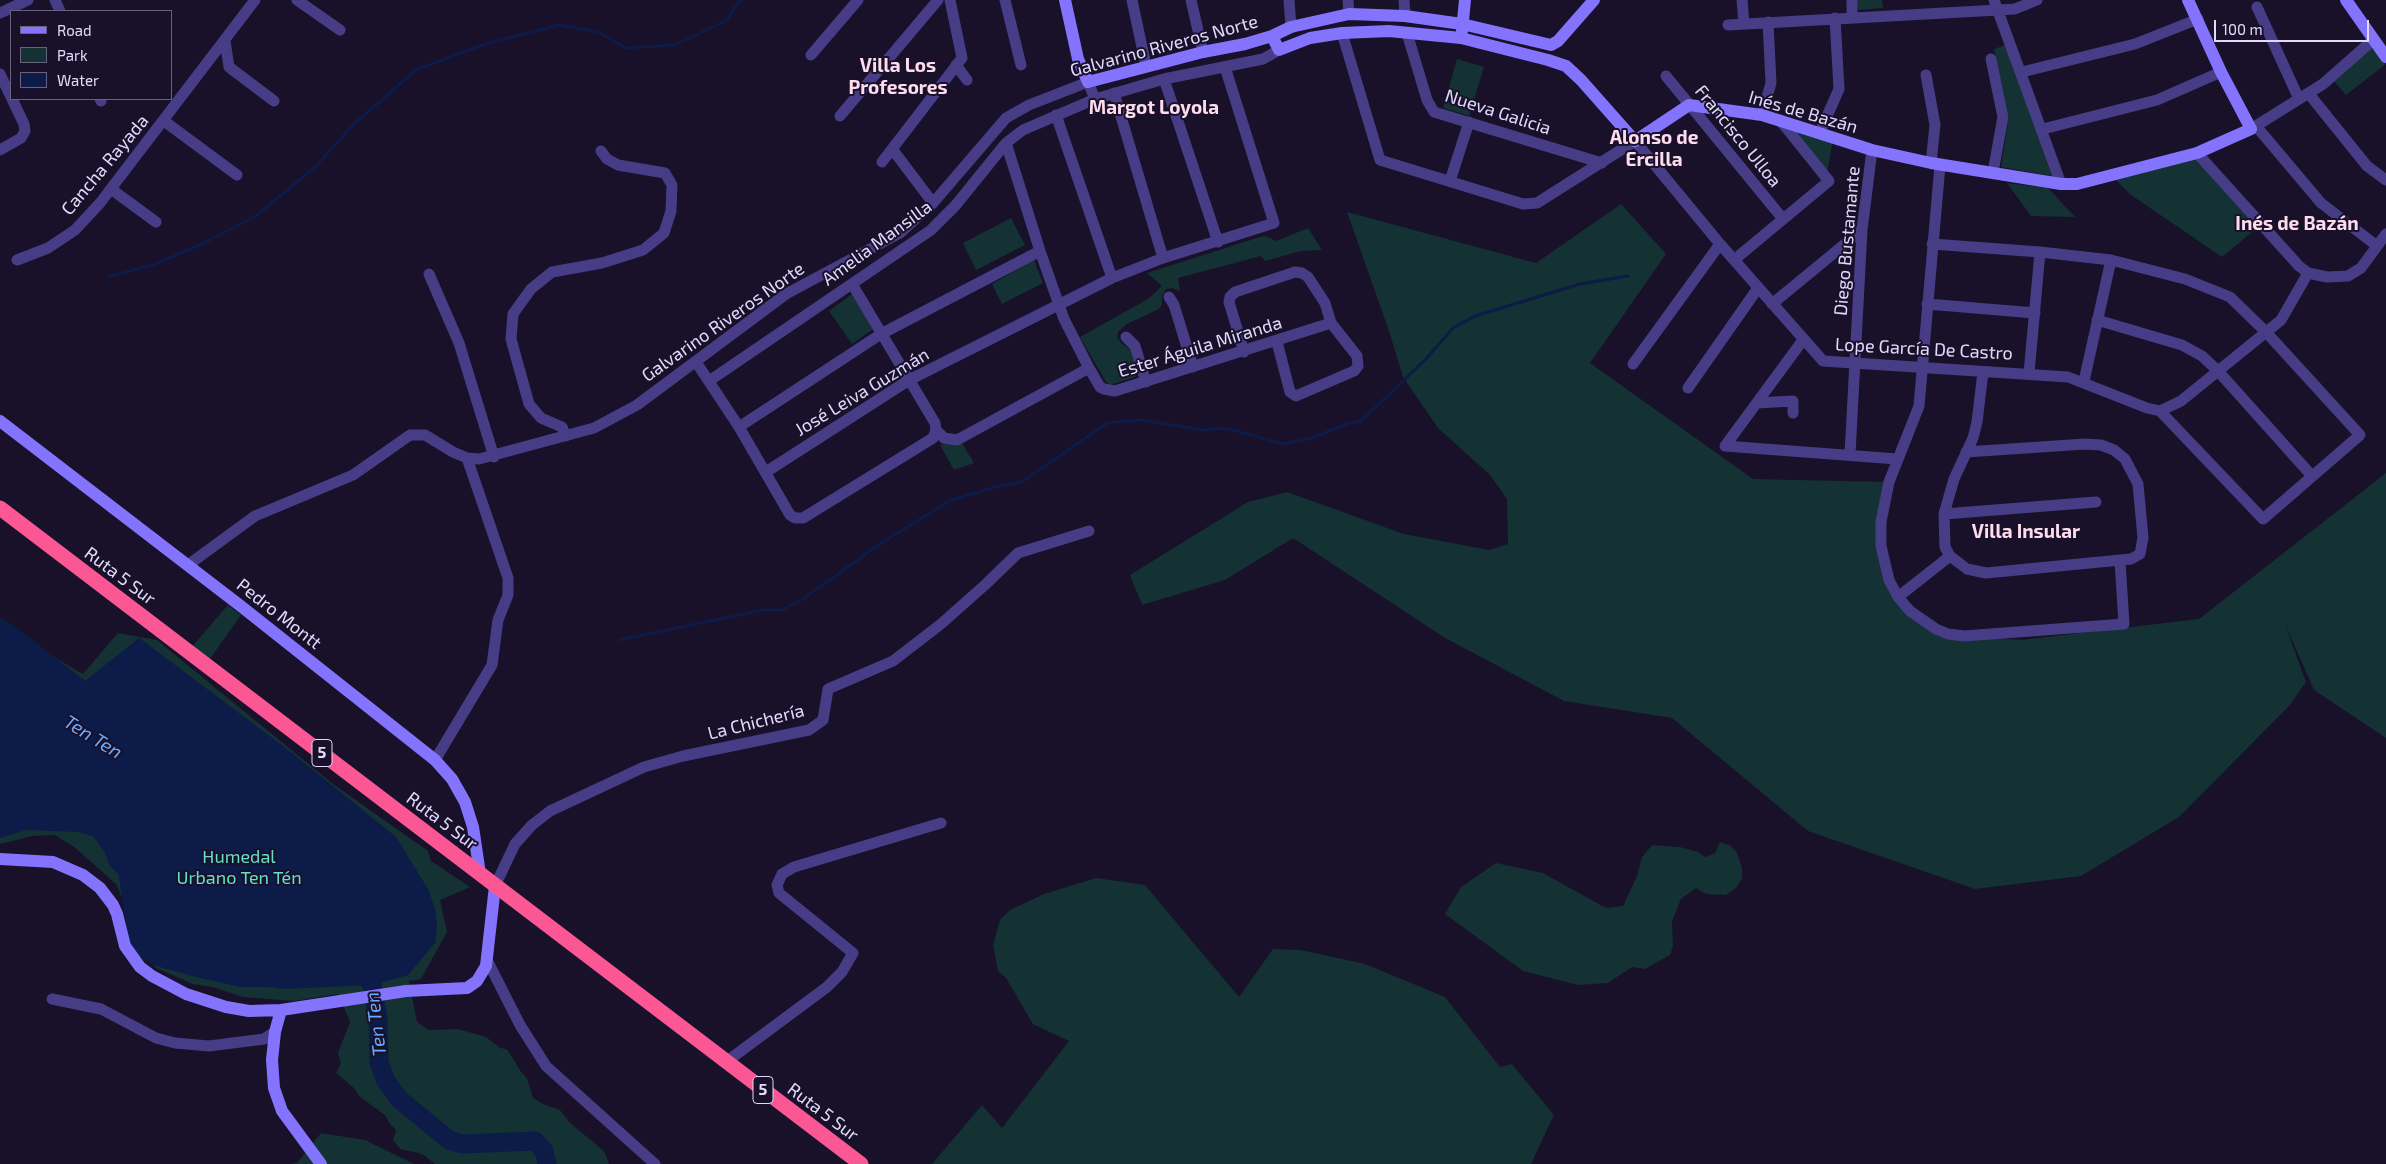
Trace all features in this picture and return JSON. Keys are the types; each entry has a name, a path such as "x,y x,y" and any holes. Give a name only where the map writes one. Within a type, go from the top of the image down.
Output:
{"highway":[{"name":"Ruta 5 Sur","path":"0,508 861,1164"}],"street":[{"path":"0,14 28,0"},
{"name":"Cancha Rayada","path":"17,260 48,248 74,230 111,189 255,0"},
{"path":"297,0 340,30"},
{"path":"811,55 858,0"},
{"path":"840,116 938,0"},
{"path":"950,0 959,62 968,80"},
{"path":"1005,0 1021,65"},
{"path":"1065,0 1078,59 1095,99"},
{"path":"1132,0 1146,66"},
{"path":"1191,0 1202,52"},
{"path":"1289,0 1291,27"},
{"path":"1348,0 1348,14"},
{"path":"1404,0 1405,16"},
{"path":"1461,38 1465,0"},
{"name":"Galvarino Riveros Norte","path":"467,458 479,459 494,456 594,428 637,405 786,294 900,233 933,203 1006,118 1029,104 1088,82 1272,36 1291,27 1348,14 1405,16 1462,24 1551,45 1558,41 1594,0"},
{"path":"1742,0 1744,24"},
{"path":"1852,0 1852,18"},
{"path":"1728,25 1852,18 1996,5 2015,8 2037,0"},
{"path":"2188,0 2198,18 2221,72 2253,127 2321,203 2377,246"},
{"path":"2348,1 2386,57"},
{"path":"1996,5 2043,129 2056,183"},
{"path":"2257,6 2304,97 2367,166 2386,180"},
{"path":"1820,132 1839,89 1835,18"},
{"path":"2022,72 2135,44 2198,18"},
{"path":"1762,115 1771,83 1768,22"},
{"name":"Lope García De Castro","path":"1279,50 1310,38 1342,33 1389,31 1461,38 1566,66 1581,80 1635,141 1720,244 1823,361 2068,377 2084,381 2147,408 2160,411"},
{"path":"1342,33 1380,160 1523,204 1537,203 1689,106"},
{"name":"Nueva Galicia","path":"1407,33 1427,100 1434,112 1602,163"},
{"path":"1272,36 1279,50"},
{"path":"2253,127 2323,84 2373,40"},
{"path":"225,41 230,67 274,101"},
{"name":"Amelia Mansilla","path":"710,381 931,230 955,206 1006,143 1023,130 1056,114 1114,93 1164,79 1263,59 1279,50"},
{"path":"1991,59 2003,117 1993,172"},
{"path":"882,162 959,62"},
{"name":"José Leiva Guzmán","path":"766,472 909,380 1060,306 1112,278 1163,258 1274,223 1225,67"},
{"path":"2043,129 2157,100 2221,72"},
{"path":"0,74 10,94"},
{"path":"1926,75 1935,125 1936,164 1928,304 1919,406 1889,482 1882,522 1881,546 1889,580 1898,597 1922,621 1948,634 1964,636 2124,624 2120,561"},
{"name":"Francisco Ulloa","path":"1666,76 1783,218"},
{"path":"1164,79 1218,242"},
{"path":"1114,93 1163,258"},
{"path":"0,150 21,138 25,131 24,124 13,100"},
{"name":"Inés de Bazán","path":"1689,106 1762,115 1872,150 1936,164 2056,183 2077,184 2198,153 2253,127"},
{"path":"1056,114 1112,278"},
{"path":"1734,260 1829,181 1780,120"},
{"path":"164,121 237,175"},
{"path":"1450,181 1469,122"},
{"name":"Ester Águila Miranda","path":"1006,143 1040,251 1060,306 1100,387 1109,391 1146,382 1277,342 1331,323"},
{"path":"893,150 933,203"},
{"name":"Diego Bustamante","path":"1850,454 1862,230 1872,150"},
{"path":"566,436 562,427 538,416 529,404 511,339 513,314 531,289 552,272 602,263 643,250 664,233 671,211 672,185 665,173 618,165 607,159 601,151"},
{"path":"2198,153 2299,266 2308,273 2327,277 2348,276 2361,268 2386,234"},
{"path":"111,189 156,222"},
{"path":"1772,304 1862,230"},
{"path":"1634,364 1720,244"},
{"path":"1932,244 2040,252 2111,260 2185,280 2230,297 2266,332 2360,435 2263,519 2160,411 2181,401 2266,332 2281,320 2308,273"},
{"path":"739,427 881,334 1040,251"},
{"path":"2029,373 2040,252"},
{"path":"2084,381 2111,260"},
{"path":"1244,352 1229,302 1230,296 1235,292 1287,275 1302,273 1308,277 1325,303 1331,323 1357,356 1358,366 1354,371 1296,396 1290,392 1277,342"},
{"path":"429,274 459,343 494,456"},
{"path":"696,362 739,427 790,515 795,518 803,518 933,438 936,430 935,423 852,284"},
{"path":"1688,388 1758,288"},
{"path":"1169,297 1174,305 1193,367"},
{"path":"1928,304 2035,313"},
{"path":"2097,320 2182,345 2202,356 2218,371 2312,476"},
{"path":"1126,337 1135,346 1146,382"},
{"path":"1803,340 1725,446 1897,459"},
{"path":"936,430 944,438 957,440 1089,368"},
{"path":"1966,452 2085,444 2101,445 2114,450 2125,459 2138,484 2143,538 2140,554 2131,560 1986,573 1967,569 1950,556 1945,547 1944,514 1954,479 1977,422 1983,372"},
{"path":"1757,402 1793,401 1793,414"},
{"name":"Pedro Montt","path":"0,420 188,565 435,760 452,779 465,802 473,828 480,874"},
{"path":"188,565 255,516 353,475 410,435 425,435 467,458 508,578 508,595 498,620 492,665 435,760"},
{"path":"1944,514 2096,502"},
{"name":"La Chichería","path":"496,886 515,844 532,825 550,811 644,767 683,756 809,730 823,720 828,689 893,661 941,624 1018,553 1089,531"},
{"path":"1898,597 1950,556"},
{"path":"726,1062 826,987 842,972 853,953 779,893 777,885 782,874 794,866 941,823"},
{"path":"0,859 53,862 88,878 100,888 112,905 130,955 140,967 169,986 226,1007 249,1011 282,1010 332,1004 406,991 467,988 481,976 487,960 496,886"},
{"path":"487,960 520,1025 546,1066 655,1164"},
{"path":"52,999 101,1009 156,1038 175,1043 208,1046 264,1039 275,1032"},
{"path":"282,1010 275,1032 272,1060 274,1088 282,1111 321,1164"}],"green space":[{"path":"1857,0 1882,0 1883,8 1858,10"},
{"path":"2005,45 2052,176 2001,167 2009,117 1994,49"},
{"path":"2372,46 2386,64 2346,95 2334,81"},
{"path":"1457,59 1484,67 1469,116 1443,108"},
{"path":"1790,127 1833,140 1827,173"},
{"path":"2196,158 2258,227 2222,257 2131,195 2116,180"},
{"path":"2007,183 2048,188 2075,217 2031,216"},
{"path":"1621,204 1666,254 1590,363 1753,479 1889,482 1881,546 1902,601 1948,634 2021,640 2199,619 2386,473 2386,738 2314,690 2285,624 2306,682 2289,706 2179,817 2081,876 1975,889 1808,831 1672,718 1564,701 1445,638 1293,538 1225,580 1142,605 1130,575 1248,502 1287,492 1404,534 1489,550 1508,544 1507,499 1490,475 1438,428 1403,377 1389,331 1347,212 1536,263"},
{"path":"1011,218 1025,245 976,270 963,243"},
{"path":"1308,228 1322,250 1301,251 1265,261 1261,256 1178,278 1180,291 1172,288 1166,289 1162,296 1162,305 1159,309 1127,324 1118,332 1117,337 1122,344 1130,349 1140,370 1135,377 1110,385 1106,382 1080,337 1148,299 1162,286 1147,273 1260,237 1266,236 1276,241"},
{"path":"1034,260 1043,283 1002,304 992,284"},
{"path":"852,294 873,329 852,344 829,311"},
{"path":"949,442 962,443 974,463 954,470 940,445"},
{"path":"228,605 241,615 207,663 190,649"},
{"name":"Humedal Urbano Ten Tén","path":"0,619 16,627 54,657 83,674 118,633 157,640 333,784 428,851 431,861 470,887 440,900 447,932 421,979 409,981 417,1022 429,1030 458,1029 486,1037 500,1048 507,1049 521,1072 527,1078 533,1098 545,1105 560,1110 570,1123 604,1151 609,1164 435,1164 422,1154 400,1149 393,1140 396,1130 389,1123 386,1116 359,1096 355,1089 336,1073 341,1063 338,1053 350,1022 338,994 294,1001 243,997 212,987 193,984 156,968 152,963 143,959 127,934 124,902 116,884 74,847 55,835 32,836 0,844"},
{"path":"1720,842 1731,846 1737,853 1742,868 1742,878 1736,888 1726,895 1706,894 1696,888 1681,899 1672,921 1673,946 1670,955 1645,969 1632,967 1608,983 1578,985 1523,971 1445,914 1461,887 1496,863 1543,873 1606,908 1623,906 1637,876 1642,857 1652,845 1680,847 1698,852 1705,857 1715,853"},
{"path":"1096,878 1145,885 1239,997 1273,949 1301,950 1365,964 1445,997 1500,1067 1512,1064 1554,1115 1531,1164 932,1164 982,1105 1002,1128 1069,1041 1033,1024 1006,978 998,971 993,945 1000,920 1010,910 1044,894"},
{"path":"321,1133 365,1140 414,1164 291,1164 297,1163"}],"water":[{"name":"Humedal Urbano Ten Tén","path":"0,620 16,627 85,681 139,638 287,749 396,837 428,889 435,909 437,926 435,943 408,975 372,985 282,989 240,987 196,977 157,966 134,953 127,934 119,875 110,866 105,853 94,837 80,832 26,830 0,838"}],"waterway":[{"path":"107,277 153,265 202,244 256,216 315,167 353,125 416,70 482,45 558,25 598,32 626,48 675,45 727,20 740,0"},
{"path":"619,640 763,610 782,610 803,599 883,542 951,500 999,486 1022,482 1107,423 1142,420 1203,430 1226,428 1283,444 1312,438 1349,423 1361,421 1426,359 1453,328 1475,316 1580,284 1628,276"},
{"name":"Ten Ten","path":"359,963 372,985 378,1019 379,1062 386,1081 399,1099 449,1140 462,1144 535,1141 544,1151 547,1164"}],"district":[{"name":"Villa Los Profesores","path":"898,77"},
{"name":"Margot Loyola","path":"1154,108"},
{"name":"Alonso de Ercilla","path":"1654,149"},
{"name":"Inés de Bazán","path":"2297,224"},
{"name":"Villa Insular","path":"2026,532"}]}
